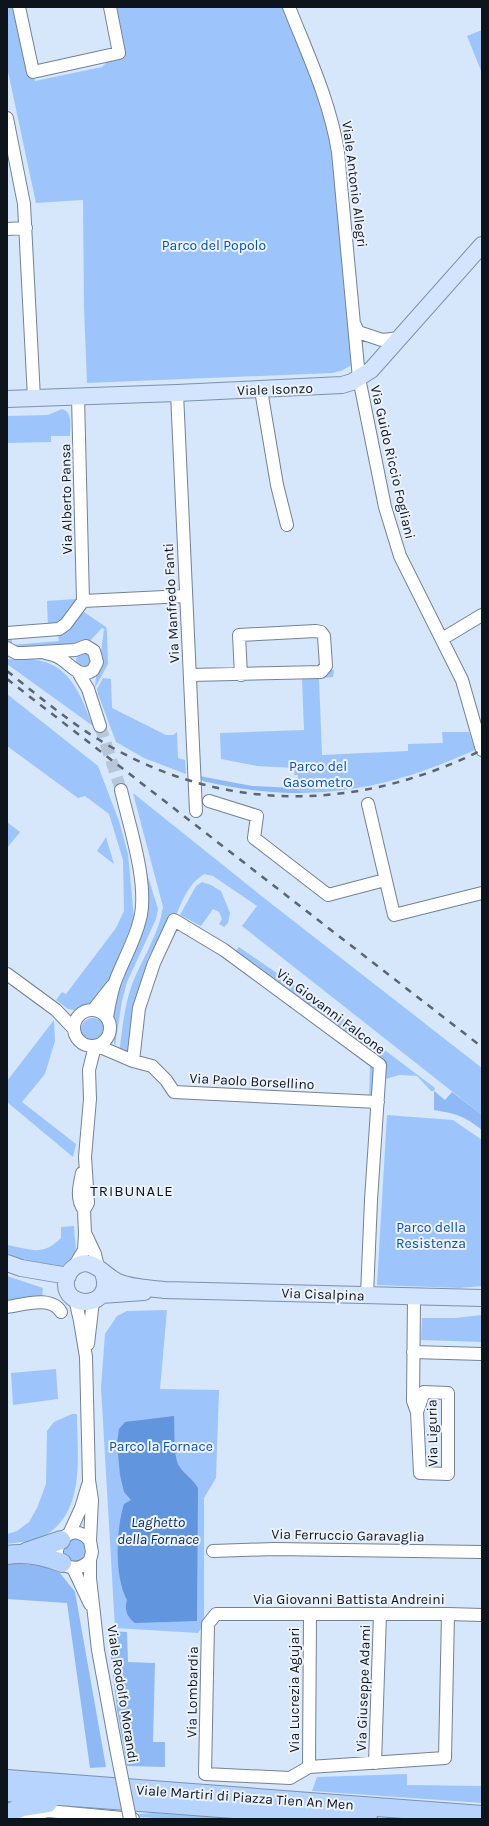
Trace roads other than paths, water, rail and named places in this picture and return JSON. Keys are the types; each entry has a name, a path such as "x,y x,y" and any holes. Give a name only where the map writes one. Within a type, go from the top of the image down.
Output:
{"highway":[{"path":"15,1554 65,1537"},
{"path":"15,1554 46,1557 68,1565"},
{"path":"7,1776 26,1780"},
{"name":"Viale Martiri di Piazza Tien An Men","path":"7,1779 482,1815"},
{"name":"Viale Martiri di Piazza Tien An Men","path":"7,1792 368,1819"},
{"path":"7,1814 33,1804 68,1804 101,1800"}],"main road":[{"name":"Viale Isonzo","path":"7,399 261,390 332,387 342,385 359,378 372,370 482,245"},
{"name":"Via Cisalpina","path":"71,1282 86,1263 101,1270 120,1283 164,1290"},
{"name":"Via Cisalpina","path":"14,1266 71,1282 87,1303 97,1298 164,1290 482,1298"},
{"path":"97,1298 106,1284 101,1270"}],"street":[{"path":"19,7 33,72 119,53 110,7"},
{"name":"Viale Antonio Allegri","path":"288,7 327,102 334,127 338,152 359,378"},
{"path":"7,122 10,146 24,204 34,398"},
{"path":"7,229 26,228"},
{"path":"355,325 358,332 382,340 401,338"},
{"name":"Via Guido Riccio Fogliani","path":"359,378 379,480 394,539 400,556 442,639 467,693 482,750"},
{"path":"261,390 278,485 287,525"},
{"name":"Via Manfredo Fanti","path":"177,393 196,810"},
{"name":"Via Alberto Pansa","path":"78,397 82,601"},
{"path":"7,633 59,629 63,627 82,601 186,596"},
{"path":"442,639 482,614"},
{"path":"190,675 241,674 322,671 326,666 324,636 321,632 316,631 239,635 241,674"},
{"path":"7,648 16,653 45,653 75,650 84,646 94,651 97,662 91,671 89,691"},
{"path":"75,650 70,659 75,670 89,691 100,726"},
{"path":"45,653 58,657 75,670 85,674 91,671"},
{"path":"89,1070 100,1044 110,1029 107,1017 115,982 132,943 142,908 141,882 121,790"},
{"path":"209,801 257,816 254,838 328,894 385,880"},
{"path":"368,804 394,915 482,893"},
{"name":"Via Giovanni Falcone","path":"133,1061 139,1008 154,963 174,920 224,950 380,1065 367,1295"},
{"path":"7,974 75,1023"},
{"path":"93,1010 115,982"},
{"path":"71,1282 84,1250 86,1234 84,1210 79,1204 79,1191 85,1157 90,1099 89,1070 80,1042 75,1036 75,1023 83,1012 93,1010 102,1013 107,1017"},
{"path":"80,1042 88,1046 100,1044"},
{"name":"Via Paolo Borsellino","path":"100,1044 116,1054 133,1061 152,1066 166,1080 174,1092 378,1102"},
{"path":"86,1234 101,1270"},
{"name":"Viale Rodolfo Morandi","path":"71,1282 86,1357 89,1480 92,1500 90,1541 92,1552 90,1560 96,1620 105,1694 131,1819"},
{"name":"Via Liguria","path":"414,1297 413,1401 417,1412 420,1473 448,1474 448,1393 424,1392 417,1412"},
{"name":"Viale Rodolfo Morandi","path":"86,1357 97,1298"},
{"path":"7,1307 48,1302 57,1305 61,1312"},
{"path":"413,1352 482,1354"},
{"name":"Viale Rodolfo Morandi","path":"89,1480 81,1508 65,1537 58,1544 57,1554 68,1565 85,1593 96,1620"},
{"path":"65,1537 80,1533 90,1541"},
{"name":"Via Ferruccio Garavaglia","path":"213,1551 274,1549 482,1552"},
{"path":"68,1565 84,1565 90,1560"},
{"name":"Via Giovanni Battista Andreini","path":"216,1614 482,1615"},
{"name":"Via Lombardia","path":"216,1614 208,1624 205,1774 290,1778 309,1767"},
{"name":"Via Lucrezia Agujari","path":"309,1767 310,1614"},
{"name":"Via Giuseppe Adami","path":"375,1763 380,1614"},
{"path":"309,1767 445,1758 448,1614"},
{"path":"18,1819 32,1814 48,1811 131,1819"}],"water":[{"name":"Laghetto della Fornace","path":"174,1416 177,1462 181,1469 198,1488 197,1621 135,1623 127,1613 127,1600 120,1579 118,1566 118,1539 121,1515 124,1504 131,1500 124,1492 120,1475 117,1443 119,1429 125,1422"}],"tunnel":[{"path":"100,726 121,790"}],"railway":[{"path":"7,671 72,722 113,748 158,769 204,785 250,793 297,796 343,793 390,784 436,770 482,750"},
{"path":"7,679 482,1047"}],"district":[{"name":"TRIBUNALE","path":"132,1191"}],"park label":[{"name":"Parco del Popolo","path":"214,245"},
{"name":"Parco del Gasometro","path":"318,774"},
{"name":"Parco della Resistenza","path":"431,1236"},
{"name":"Parco la Fornace","path":"161,1446"}]}
